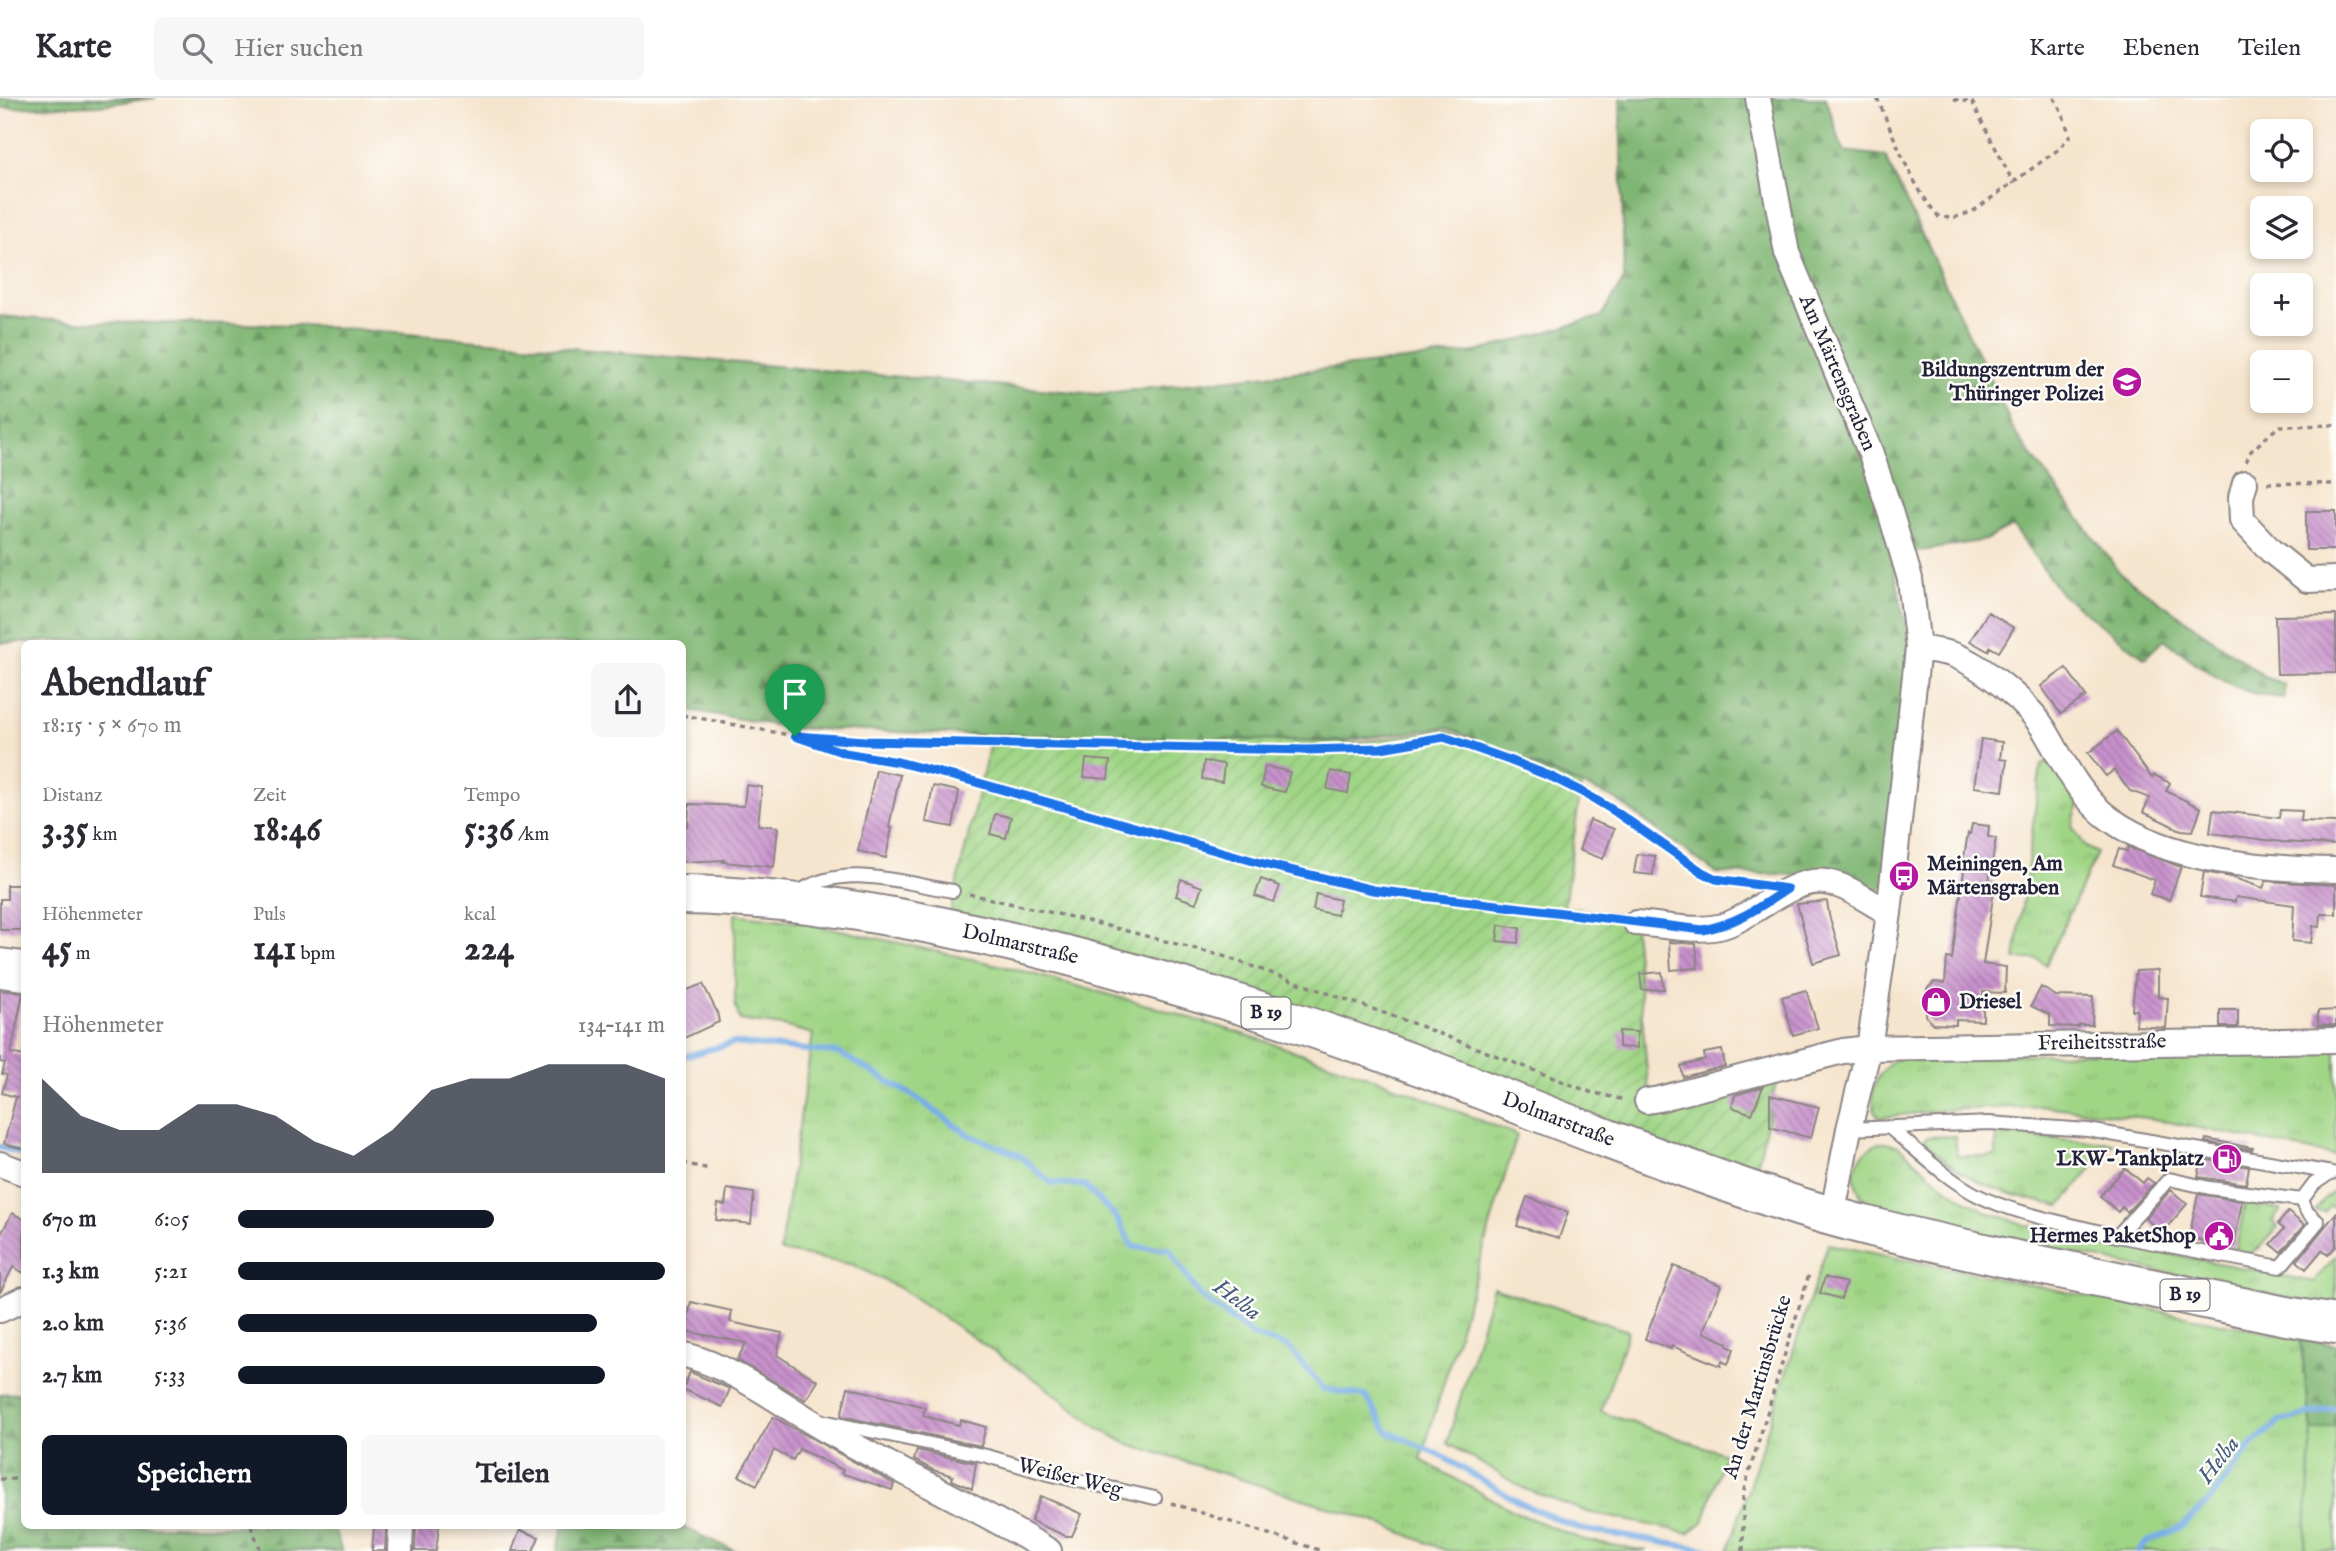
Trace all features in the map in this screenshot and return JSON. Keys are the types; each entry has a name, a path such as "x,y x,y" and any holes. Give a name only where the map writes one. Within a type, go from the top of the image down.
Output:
{"main road":[{"name":"Dolmarstraße","path":"686,895 722,895 785,901 870,913 985,935 1166,981 1355,1043 1631,1147 1832,1217 1972,1251 2336,1324"},
{"path":"0,968 21,971"}],"street":[{"name":"Am Märtensgraben","path":"1758,98 1787,253 1871,454 1886,497 1910,579 1917,648"},
{"path":"2245,483 2241,498 2242,520 2271,551 2307,580 2336,579"},
{"path":"1832,1217 1849,1129 1869,1048 1889,913 1917,648 1956,656 2002,686 2041,726 2081,792 2109,819 2129,831 2172,849 2224,860 2253,865 2336,870"},
{"path":"1636,923 1703,930 1726,925 1787,889 1805,882 1823,881 1840,886 1889,913"},
{"name":"Freiheitsstraße","path":"1647,1101 1843,1051 1869,1048 2336,1040"},
{"path":"0,1164 21,1172"},
{"path":"0,1310 21,1300"},
{"name":"Weißer Weg","path":"686,1355 706,1360 733,1373 816,1424 1049,1551"},
{"path":"400,1551 401,1529"}],"lane":[{"name":"Dolmarstraße","path":"785,901 811,883 830,877 857,875 953,891"},
{"path":"1849,1129 1989,1123 2088,1130 2333,1174"},
{"path":"1891,1129 1956,1182 2001,1205 2117,1236 2280,1267 2318,1222 2307,1212 2302,1200"},
{"path":"2302,1200 2314,1184 2333,1174"},
{"path":"2117,1236 2169,1179 2210,1188 2302,1200"},
{"name":"Weißer Weg","path":"816,1424 822,1421 973,1453 1048,1474 1155,1498"}],"path":[{"path":"1877,98 1913,178 1929,206 1939,217 1954,218 1972,212 2014,184 2059,149 2070,136 2054,98"},
{"path":"1954,98 1959,102 1972,99 2014,184"},
{"path":"2336,425 2279,426 2250,451 2245,466 2245,483 2336,484"},
{"path":"686,716 795,736 865,741 1306,750 1381,748 1444,737 1509,760 1575,789 1616,812 1716,879 1787,889"},
{"path":"795,736 845,753 898,762 972,781 1264,864 1373,890 1636,923"},
{"name":"Dolmarstraße","path":"953,891 1084,920 1223,956 1412,1023 1590,1091 1619,1100 1647,1101"},
{"path":"686,1164 710,1169"},
{"name":"An der Martinsbrücke","path":"1743,1551 1743,1493 1809,1274"},
{"path":"0,1479 21,1479"},
{"path":"1155,1498 1322,1551"},
{"path":"252,1529 261,1551"}],"green space":[{"path":"0,98 156,98 100,105 0,108"},
{"path":"1620,98 1826,98 1843,151 1885,156 2015,433 2121,574 2267,678 2284,684 2284,698 2249,692 2234,686 2206,670 2164,639 2145,658 2061,594 2013,526 1985,540 1892,556 1909,643 1885,884 1874,894 1834,876 1716,873 1615,799 1446,727 1342,741 971,735 791,728 686,710 686,640 133,638 21,640 21,642 0,643 0,316 78,322 304,325 1097,394 1476,352 1602,316 1624,279"},
{"path":"1444,730 1581,786 1564,907 1633,917 1650,1104 1778,1074 1755,1176 949,918 992,734 1357,743"},
{"path":"2050,760 2078,805 2072,826 2086,847 2097,853 2046,965 2038,959 2015,959 2041,765"},
{"path":"735,914 808,923 1003,966 1151,1006 1382,1081 1517,1135 1421,1460 1519,1514 1584,1540 1647,1551 1447,1551 1376,1522 1126,1443 1100,1429 1039,1382 901,1289 854,1265 780,1251 813,1034 783,1026 740,1020 735,1004"},
{"path":"2336,1048 2336,1156 2154,1119 2044,1106 1941,1110 1879,1118 1873,1100 1879,1076 1899,1057"},
{"path":"1996,1134 2113,1143 2060,1206 2003,1192 1969,1177 1924,1140 1928,1137 1955,1136 1957,1156 1996,1156"},
{"path":"1878,1143 1898,1146 1944,1186 1985,1211 2029,1226 2314,1282 2336,1256 2336,1308 1880,1213 1862,1196 1855,1178 1859,1159"},
{"path":"2336,1190 2336,1210 2331,1206 2325,1212 2315,1211 2325,1199"},
{"path":"2245,1203 2281,1210 2272,1221 2278,1227 2261,1247 2242,1254 2199,1246 2200,1242 2236,1249"},
{"path":"1828,1244 2300,1339 2312,1431 2305,1551 1728,1551"},
{"path":"1493,1287 1628,1331 1601,1412 1725,1454 1703,1522 1689,1533 1587,1512 1525,1489 1447,1443"},
{"path":"2300,1339 2336,1345 2336,1426 2312,1431"},
{"path":"21,1393 21,1529 334,1529 342,1551 0,1551 0,1394"},
{"path":"2336,1426 2336,1551 2305,1551 2312,1431"},
{"path":"562,1529 686,1529 736,1551 557,1551"}],"building":[{"path":"2306,511 2336,511 2336,550 2306,550"},
{"path":"1988,612 2014,628 1999,652 1990,647 1988,651 1970,641"},
{"path":"2336,615 2336,673 2277,674 2275,616"},
{"path":"2066,668 2086,696 2061,714 2041,686"},
{"path":"2117,731 2152,778 2154,775 2170,783 2166,791 2201,808 2193,831 2181,830 2143,812 2150,798 2130,791 2114,770 2106,776 2088,753"},
{"path":"1981,739 2002,742 2000,759 2007,760 2003,791 1974,787"},
{"path":"1086,759 1110,761 1108,779 1084,777"},
{"path":"1204,761 1224,764 1222,782 1202,779"},
{"path":"1265,766 1290,772 1285,792 1261,787"},
{"path":"876,770 900,775 889,827 892,828 886,858 858,851"},
{"path":"1331,771 1351,775 1348,793 1327,789"},
{"path":"746,785 762,787 758,825 778,827 774,867 723,862 724,860 686,862 689,804 744,806"},
{"path":"933,786 959,791 953,827 926,822"},
{"path":"2213,810 2279,818 2280,810 2302,811 2301,821 2336,822 2336,845 2282,842 2210,833"},
{"path":"995,814 1011,817 1006,838 990,834"},
{"path":"1590,820 1614,829 1603,859 1579,850"},
{"path":"1972,824 1989,826 1988,837 1996,838 1989,881 1995,884 1983,964 2006,967 2005,993 1983,992 1983,1021 1956,1020 1956,1025 1933,1024 1926,1016 1927,989 1934,982 1945,983 1947,958 1952,959 1963,863"},
{"path":"2128,847 2181,867 2169,900 2150,894 2155,880 2113,865 2119,849 2127,851"},
{"path":"1637,854 1655,856 1653,875 1634,873"},
{"path":"2204,872 2231,877 2263,888 2266,881 2336,885 2336,914 2321,914 2320,927 2313,926 2311,943 2292,941 2294,905 2236,897 2235,902 2200,897"},
{"path":"1181,879 1202,887 1196,903 1176,896"},
{"path":"1261,879 1280,886 1274,902 1255,896"},
{"path":"7,885 21,885 21,930 0,930 0,899 7,899"},
{"path":"1316,894 1340,900 1337,915 1313,910"},
{"path":"1827,901 1841,955 1813,963 1797,904"},
{"path":"1499,925 1520,928 1518,943 1497,941"},
{"path":"1669,942 1696,944 1698,968 1671,970"},
{"path":"2158,970 2158,997 2168,998 2166,1028 2136,1026 2137,1010 2132,1010 2136,971"},
{"path":"1662,972 1664,989 1642,990 1640,974"},
{"path":"703,984 719,1022 686,1037 686,990"},
{"path":"2041,987 2056,996 2093,997 2092,1025 2050,1026 2050,1015 2031,1006"},
{"path":"0,990 21,993 11,1053 21,1055 21,1148 4,1144 16,1097 2,1093 7,1075 2,1074 5,1063 0,1062"},
{"path":"1806,990 1818,1028 1793,1035 1782,997"},
{"path":"2220,1010 2238,1010 2238,1027 2220,1027"},
{"path":"2336,1010 2336,1025 2318,1025 2318,1011"},
{"path":"1619,1031 1637,1032 1637,1048 1619,1047"},
{"path":"1722,1050 1725,1066 1683,1077 1681,1066 1705,1060 1704,1053"},
{"path":"1763,1087 1752,1114 1732,1107 1735,1095"},
{"path":"1770,1095 1819,1107 1811,1138 1770,1127"},
{"path":"2206,1139 2253,1148 2252,1150 2205,1142"},
{"path":"2202,1159 2249,1167 2246,1184 2198,1177"},
{"path":"2125,1168 2143,1183 2147,1178 2154,1183 2127,1212 2122,1207 2118,1212 2100,1196"},
{"path":"727,1189 754,1193 751,1224 716,1220 718,1204 725,1205"},
{"path":"2171,1190 2187,1204 2162,1233 2145,1218"},
{"path":"2198,1194 2242,1201 2234,1246 2189,1238"},
{"path":"1527,1197 1568,1212 1559,1238 1517,1226"},
{"path":"2288,1212 2304,1225 2281,1252 2271,1244 2284,1229 2278,1224"},
{"path":"12,1213 21,1218 21,1271 13,1267 0,1293 0,1236"},
{"path":"2336,1213 2336,1246 2328,1255 2322,1250 2306,1269 2297,1261"},
{"path":"1674,1266 1721,1285 1703,1332 1728,1343 1727,1346 1734,1349 1728,1364 1722,1361 1721,1366 1672,1346 1671,1349 1645,1339"},
{"path":"1825,1277 1846,1283 1841,1299 1820,1293"},
{"path":"691,1302 732,1311 730,1322 782,1333 777,1355 818,1381 806,1400 737,1360 746,1343 686,1331"},
{"path":"690,1372 730,1389 722,1407 686,1390"},
{"path":"848,1387 925,1407 923,1416 959,1425 961,1420 986,1427 981,1446 841,1416"},
{"path":"773,1417 894,1484 892,1490 841,1473 843,1470 799,1449 793,1460 774,1450 757,1485 739,1476"},
{"path":"917,1450 976,1463 972,1489 952,1480 953,1476 914,1460"},
{"path":"1041,1496 1082,1514 1072,1536 1031,1521"},
{"path":"374,1529 386,1529 385,1551 372,1551"},
{"path":"416,1529 439,1529 436,1551 415,1551"},
{"path":"520,1530 539,1537 533,1551 512,1551"}],"waterway":[{"name":"Helba","path":"686,1056 733,1043 839,1053 912,1095 969,1135 1019,1155 1051,1183 1084,1185 1116,1217 1133,1247 1169,1249 1200,1296 1254,1336 1288,1347 1324,1389 1366,1396 1388,1432 1438,1454 1522,1504 1580,1529 1715,1551"},
{"name":"Helba","path":"0,1147 21,1154"},
{"name":"Helba","path":"2138,1551 2149,1541 2181,1527 2211,1499 2254,1442 2281,1421 2336,1408"}],"place":[{"name":"Bildungszentrum der Thüringer Polizei","path":"2127,382"},
{"name":"Meiningen, Am Märtensgraben","path":"1904,876"},
{"name":"Driesel","path":"1936,1002"},
{"name":"LKW-Tankplatz","path":"2227,1159"},
{"name":"Hermes PaketShop","path":"2219,1236"}],"route":[{"path":"795,736 865,741 1306,750 1381,748 1444,737 1462,741 1552,777 1586,794 1716,879 1787,889 1726,925 1703,930 1373,890 1264,864 972,781 898,762 845,753 795,736"}]}
